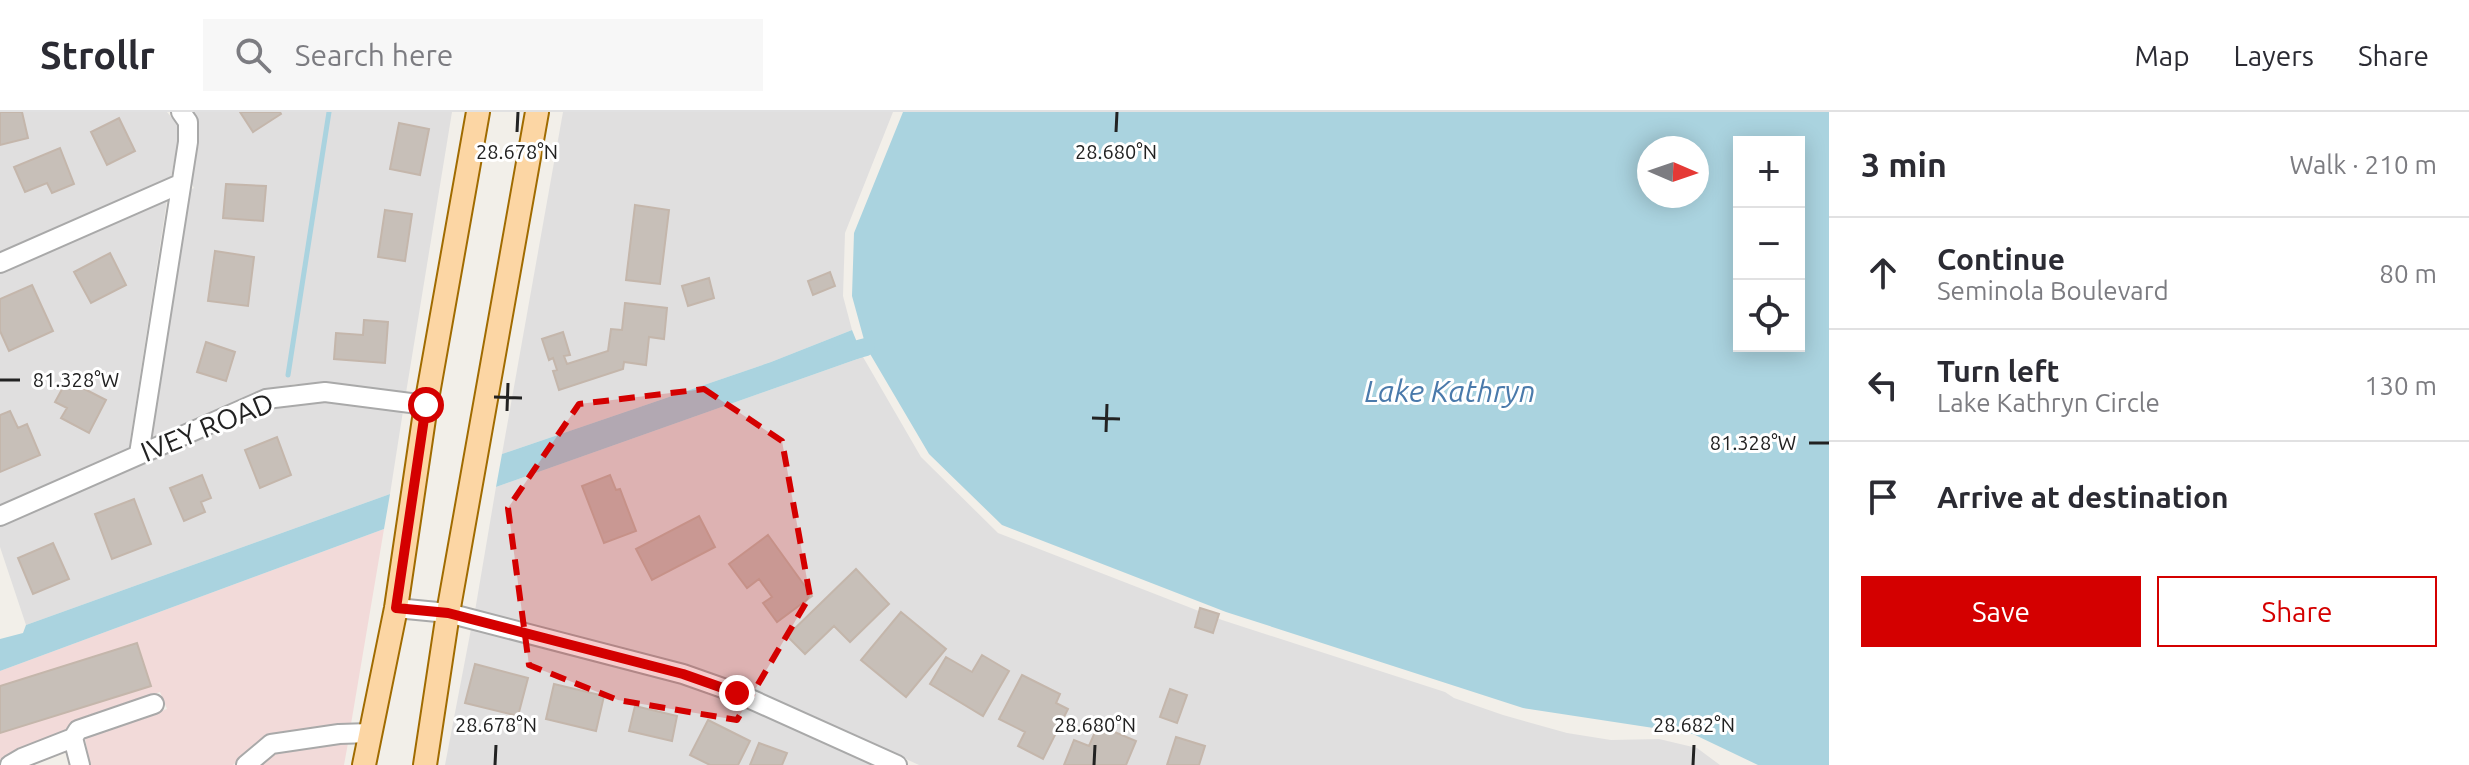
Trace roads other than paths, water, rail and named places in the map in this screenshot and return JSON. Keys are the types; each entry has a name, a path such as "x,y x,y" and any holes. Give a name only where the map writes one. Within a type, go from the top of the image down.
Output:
{"main road":[{"path":"364,765 396,608 426,405 478,112"},
{"path":"425,765 448,613 537,112"}],"street":[{"path":"139,454 188,142 188,122 181,112"},
{"path":"0,263 180,184"},
{"name":"IVEY ROAD","path":"0,516 266,399 325,392 426,405"},
{"path":"396,608 448,613 710,683 897,765"},
{"path":"10,765 73,738 78,730 154,704"},
{"path":"246,765 271,744 339,734 370,733"},
{"path":"73,738 80,765"}],"water":[{"name":"Lake Kathryn","path":"903,112 1829,112 1829,765 1758,765 1693,734 1523,708 1226,612 1002,525 929,454 866,347 852,296 854,233"},
{"path":"852,330 863,357 496,487 502,454 771,362"},
{"path":"390,494 384,529 0,671 0,639 23,633 26,625"}],"waterway":[{"path":"288,375 329,112"},
{"path":"836,355 866,347"}]}
